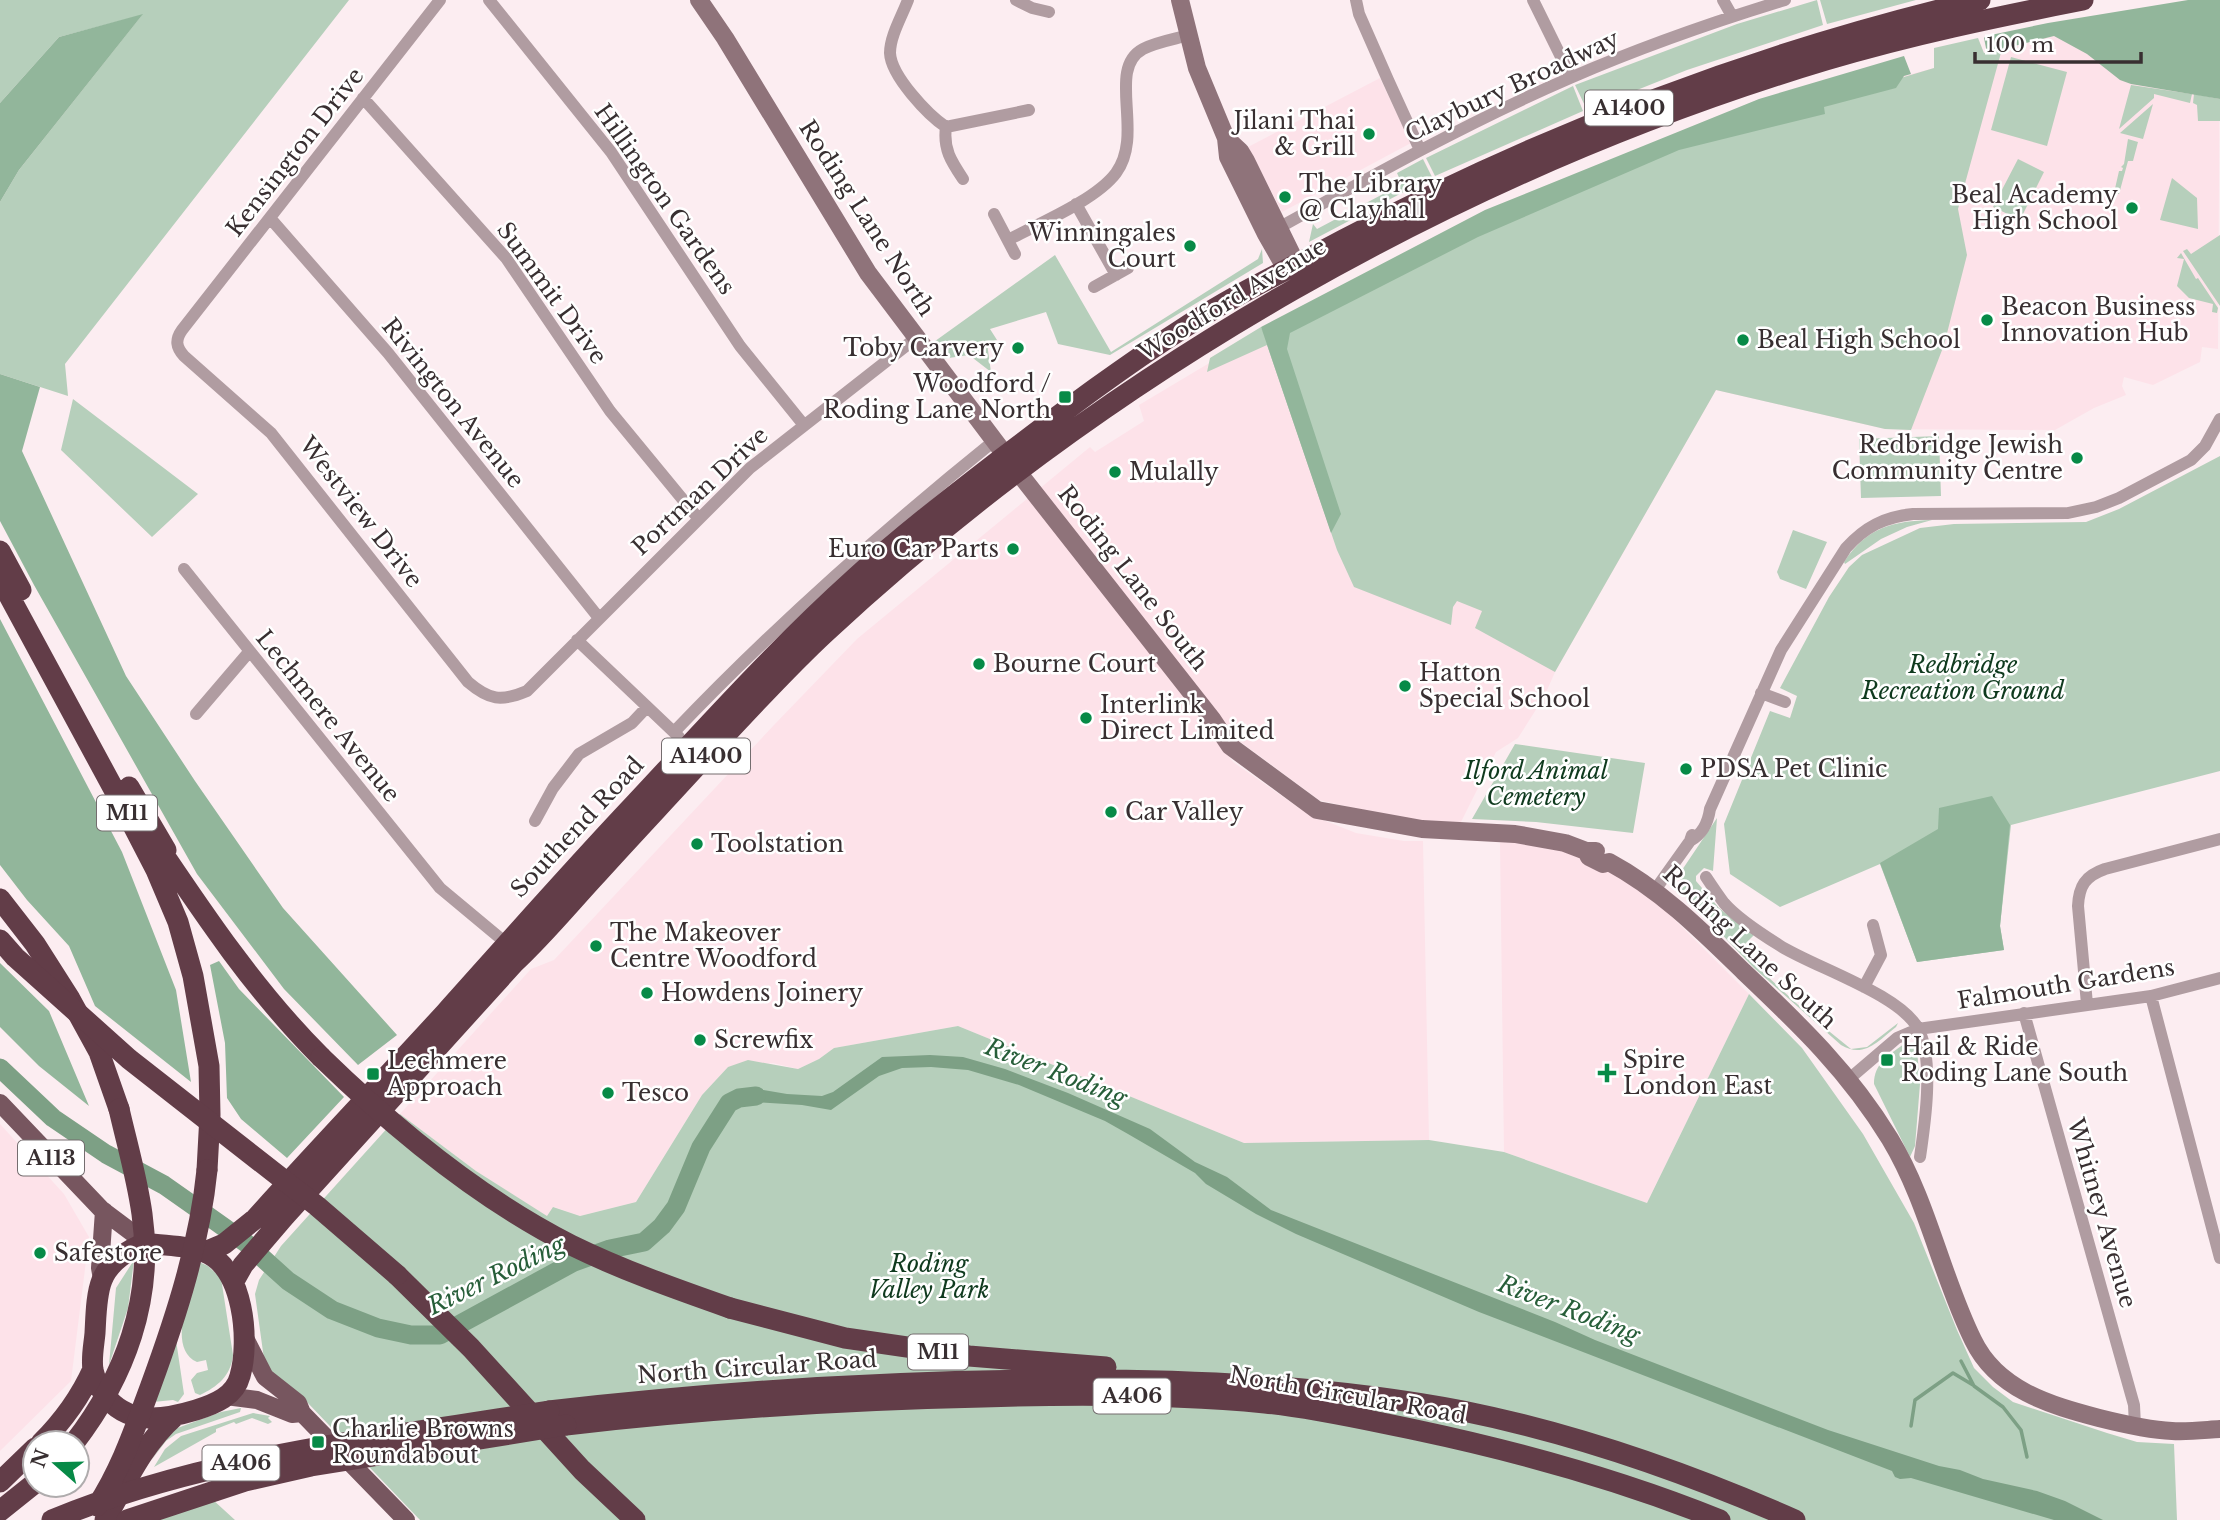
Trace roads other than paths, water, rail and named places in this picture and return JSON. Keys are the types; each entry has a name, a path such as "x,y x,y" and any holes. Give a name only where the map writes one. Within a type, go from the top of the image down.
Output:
{"highway":[{"name":"Woodford Avenue","path":"1006,456 1111,376 1187,325 1259,283 1441,190 1650,99 1817,42 1980,0"},
{"name":"Woodford Avenue","path":"1006,456 1109,405 1184,355 1293,290 1414,226 1576,151 1736,90 1825,61 2003,15 2083,0"},
{"path":"1293,290 1292,268 1309,269 1383,232 1414,226"},
{"name":"Southend Road","path":"223,1242 443,1015 681,739 763,666 859,574 934,511 1006,456"},
{"name":"Southend Road","path":"238,1273 258,1246 515,962 540,939 596,874 787,671 873,589 947,526 1006,456"},
{"name":"M11","path":"0,551 89,718 206,918"},
{"name":"M11","path":"0,579 156,870 178,922 193,976 209,1066 210,1115 205,1186 189,1264 161,1358 122,1460 87,1520"},
{"name":"M11","path":"26,629 127,801 206,918 291,1027 396,1126 480,1190 524,1219 619,1266 730,1308 845,1338 969,1356 1151,1368 1205,1382"},
{"path":"0,900 35,944 99,1052 119,1109 143,1216 142,1292 133,1336 110,1391 84,1429"},
{"path":"0,940 15,957 129,1059 358,1239 435,1312 500,1378 582,1469 635,1520"},
{"path":"93,1369 100,1388 119,1409 132,1417 175,1416 211,1406 226,1396 239,1380 246,1340 238,1273 223,1242"},
{"name":"A113","path":"146,1243 223,1242"},
{"path":"54,1429 82,1393 93,1369 102,1279 112,1265 128,1251 146,1243"},
{"name":"North Circular Road","path":"52,1520 126,1492 238,1463 549,1411 688,1396 869,1384 1024,1380 1270,1385 1386,1398 1465,1412 1526,1426 1652,1463 1795,1520"},
{"name":"North Circular Road","path":"127,1520 245,1481 311,1466 566,1425 753,1407 933,1398 1139,1396 1268,1404 1401,1427 1611,1479 1720,1520"},
{"path":"105,1520 141,1456 159,1430 175,1416"},
{"path":"0,1482 21,1462"},
{"path":"0,1511 21,1494"}],"main road":[{"name":"A113","path":"0,1103 104,1211 146,1243"},
{"path":"102,1279 100,1268 104,1211"},
{"path":"246,1340 265,1377 298,1403 302,1413 406,1520"},
{"path":"226,1396 257,1400 292,1414 302,1413"}],"street":[{"name":"Kensington Drive","path":"182,330 440,0"},
{"name":"Hillington Gardens","path":"489,0 611,152 740,346 803,424"},
{"name":"Roding Lane North","path":"699,0 726,38 868,274 1006,456"},
{"path":"908,0 891,42 890,55 894,68 930,116 946,127 1029,110"},
{"path":"1016,0 1049,12"},
{"path":"1180,0 1197,68 1226,138 1240,151 1282,262 1292,268"},
{"path":"1356,0 1369,36 1420,150"},
{"path":"1533,0 1571,78"},
{"path":"1723,0 1732,16"},
{"name":"Claybury Broadway","path":"1272,231 1420,150 1571,78 1732,16 1785,0"},
{"path":"1008,240 1099,190 1117,172 1128,148 1125,73 1134,56 1144,48 1189,35"},
{"name":"Summit Drive","path":"363,98 506,258 610,411 698,518"},
{"path":"946,127 944,142 948,157 963,179"},
{"path":"1076,204 1116,275"},
{"path":"994,214 1015,254"},
{"name":"Rivington Avenue","path":"270,218 388,353 599,618"},
{"path":"1094,287 1128,268"},
{"name":"Westview Drive","path":"182,330 178,336 179,351 271,433 468,682 479,692 494,698 510,698 527,691"},
{"name":"Portman Drive","path":"527,691 750,467 916,338"},
{"path":"1655,890 1708,821 1710,809 1781,650 1831,571 1859,534 1892,516 2067,513 2096,507 2119,498 2191,460 2206,446 2220,419"},
{"name":"Roding Lane South","path":"1006,456 1212,719 1230,746 1317,810 1422,829 1515,834 1565,843 1607,856 1609,862 1655,890 1800,1025 1849,1079 1903,1164 1974,1343 1989,1365 2010,1383 2031,1397 2073,1411 2135,1426 2173,1431 2220,1429"},
{"name":"Lechmere Avenue","path":"184,569 440,888 506,943"},
{"path":"578,640 681,739"},
{"path":"196,714 249,652"},
{"path":"1761,693 1785,702"},
{"path":"535,821 553,788 579,754 632,723 647,707"},
{"path":"2087,1004 2078,906 2079,892 2084,882 2093,873 2105,869 2220,839"},
{"name":"Roding Lane South","path":"1706,877 1726,906 1780,946 1864,987 1904,1014 1918,1029"},
{"path":"1864,987 1881,955 1873,925"},
{"name":"Falmouth Gardens","path":"1918,1029 2151,996 2220,978"},
{"path":"2151,996 2220,1258"},
{"name":"Whitney Avenue","path":"2024,1013 2134,1405 2135,1426"},
{"path":"1849,1079 1897,1038 1918,1029 1927,1069 1926,1110 1920,1157"}],"waterway":[{"name":"River Roding","path":"0,1068 53,1118 106,1154 164,1185 246,1243 288,1281 332,1310 378,1328 411,1335 440,1335 574,1262 610,1249 644,1242 662,1226 676,1207 701,1147 729,1103 739,1098 756,1096"},
{"path":"1961,1361 1974,1386 2003,1407 2021,1430 2027,1457"},
{"path":"1911,1426 1915,1400 1953,1373 1973,1385"}],"place":[{"name":"Jilani Thai & Grill","path":"1369,134"},
{"name":"The Library @ Clayhall","path":"1285,197"},
{"name":"Beal Academy High School","path":"2132,208"},
{"name":"Winningales Court","path":"1190,246"},
{"name":"Beacon Business Innovation Hub","path":"1987,320"},
{"name":"Beal High School","path":"1743,340"},
{"name":"Toby Carvery","path":"1018,348"},
{"name":"Woodford / Roding Lane North","path":"1065,397"},
{"name":"Redbridge Jewish Community Centre","path":"2077,458"},
{"name":"Mulally","path":"1115,472"},
{"name":"Euro Car Parts","path":"1013,549"},
{"name":"Bourne Court","path":"979,664"},
{"name":"Hatton Special School","path":"1405,686"},
{"name":"Interlink Direct Limited","path":"1086,718"},
{"name":"PDSA Pet Clinic","path":"1686,769"},
{"name":"Car Valley","path":"1111,812"},
{"name":"Toolstation","path":"697,844"},
{"name":"The Makeover Centre Woodford","path":"596,946"},
{"name":"Howdens Joinery","path":"647,993"},
{"name":"Screwfix","path":"700,1040"},
{"name":"Hail & Ride Roding Lane South","path":"1887,1060"},
{"name":"Spire London East","path":"1607,1073"},
{"name":"Lechmere Approach","path":"373,1074"},
{"name":"Tesco","path":"608,1093"},
{"name":"Safestore","path":"40,1253"},
{"name":"Charlie Browns Roundabout","path":"318,1442"}],"park label":[{"name":"Redbridge Recreation Ground","path":"1963,678"},
{"name":"Ilford Animal Cemetery","path":"1536,784"},
{"name":"Roding Valley Park","path":"929,1277"}]}
